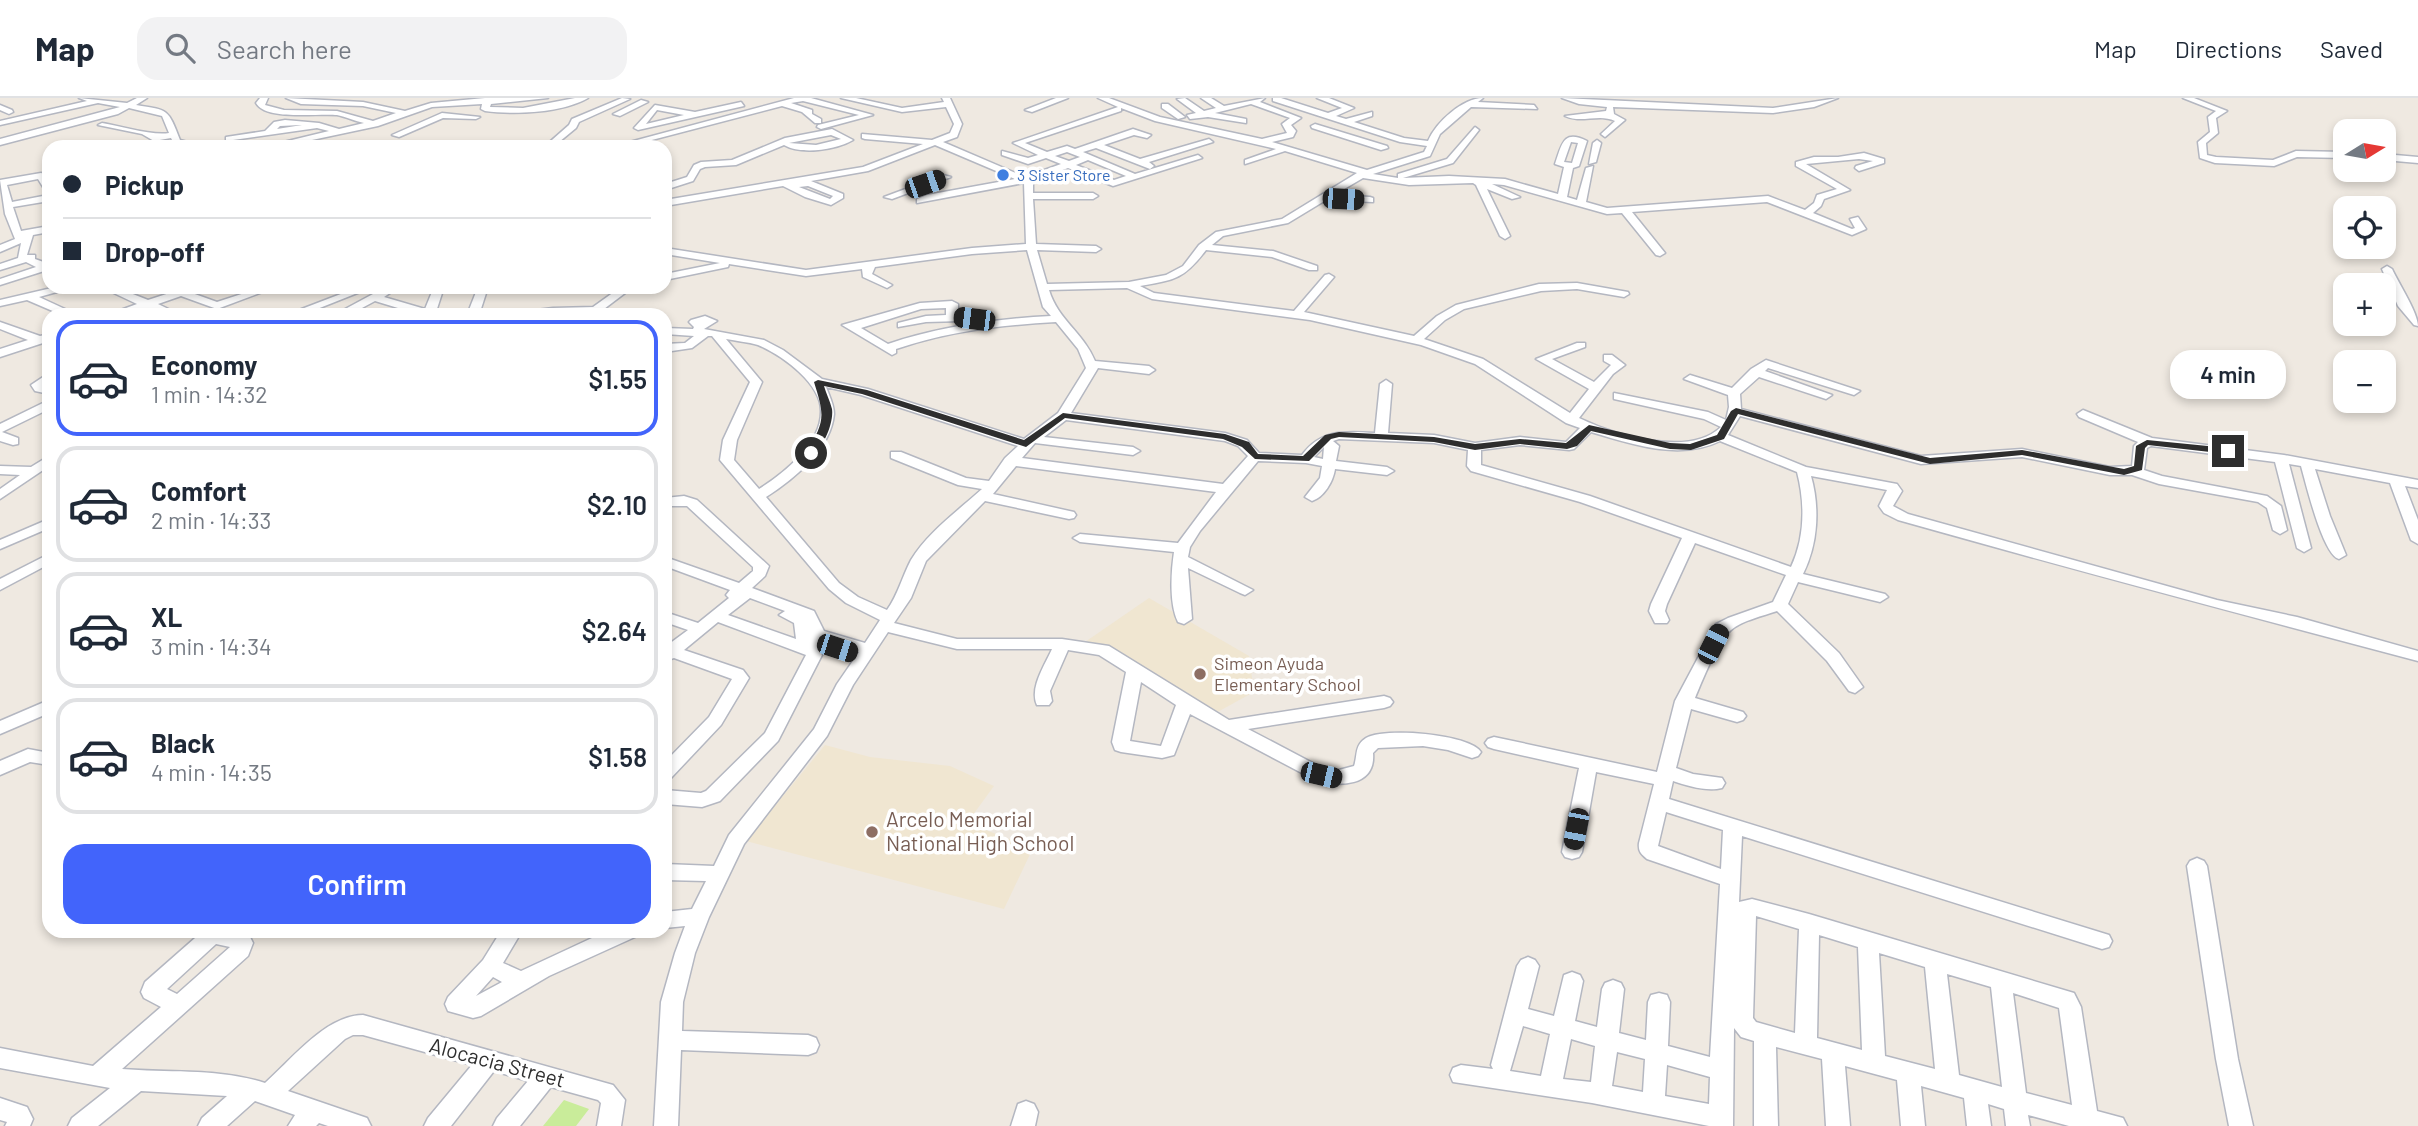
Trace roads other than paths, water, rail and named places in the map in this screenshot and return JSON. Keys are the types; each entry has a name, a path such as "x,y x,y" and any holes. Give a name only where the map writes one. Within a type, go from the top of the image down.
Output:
{"street":[{"path":"0,107 4,113 77,98"},
{"path":"83,98 159,111 166,115 174,138"},
{"path":"0,123 108,98"},
{"path":"0,142 115,113 144,98"},
{"path":"264,98 260,103 262,107 273,110 352,100 405,113"},
{"path":"290,98 293,101 320,104 337,113 375,124"},
{"path":"301,140 375,124 445,102 544,98"},
{"path":"488,99 484,107 492,110 538,109 584,98"},
{"path":"556,140 578,119 626,99 622,98"},
{"path":"695,114 655,107 636,128 769,98"},
{"path":"644,140 803,98 869,114 823,126 819,134"},
{"path":"672,202 871,167 937,143 954,135 958,130 950,106 902,110 845,98"},
{"path":"850,99 856,98"},
{"path":"1029,110 1064,98"},
{"path":"1102,98 1262,142 1385,180 1505,182 1607,211 1762,198 1852,232 1861,229 1855,219"},
{"path":"1205,98 1223,109"},
{"path":"1231,98 1242,104"},
{"path":"1285,102 1299,98"},
{"path":"1321,98 1350,108 1327,116"},
{"path":"1566,98 1609,110 1621,120 1605,134"},
{"path":"1569,116 1665,105 1797,110 1834,98"},
{"path":"2187,98 2223,111 2211,117 2214,133 2202,142 2203,156 2215,160 2274,163 2296,154 2333,155"},
{"path":"900,99 929,106"},
{"path":"1181,99 1207,114 1243,121"},
{"path":"384,107 406,101"},
{"path":"595,101 613,105"},
{"path":"1262,142 1290,135 1292,131 1286,124 1297,118 1263,101"},
{"path":"1231,118 1263,101"},
{"path":"1473,101 1504,106"},
{"path":"1044,287 1129,285 1169,278 1187,268 1203,247 1220,234 1285,221 1364,174 1427,154 1437,132 1473,101 1504,106 1535,104"},
{"path":"576,108 611,117 644,102"},
{"path":"1182,119 1242,104 1285,102 1397,138 1432,144"},
{"path":"785,104 809,112 842,116 815,122 805,113 809,112"},
{"path":"1165,106 1182,119 1218,125"},
{"path":"1118,109 1017,143 1113,183 1200,158 1179,150"},
{"path":"466,122 492,110"},
{"path":"102,125 124,117 115,113"},
{"path":"1035,136 1024,131 1072,114 1086,120"},
{"path":"1369,114 1315,126 1379,147 1397,138"},
{"path":"396,135 442,115 476,117"},
{"path":"566,117 578,119"},
{"path":"1338,134 1382,120"},
{"path":"229,139 268,133 281,123 319,125 339,132"},
{"path":"47,130 102,125 144,132 154,138 180,140"},
{"path":"1357,140 1401,125"},
{"path":"1385,180 1450,161 1475,130"},
{"path":"672,185 690,179 697,167 704,164 733,163 779,144 834,132 849,139 813,149 779,144"},
{"path":"913,132 919,141"},
{"path":"1005,153 1026,161 1097,145 1135,132 1147,135"},
{"path":"665,140 674,137 669,134"},
{"path":"819,134 833,144"},
{"path":"865,136 937,143 1028,183 1089,157"},
{"path":"168,140 174,138"},
{"path":"1115,138 1127,142"},
{"path":"1140,162 1209,142"},
{"path":"1581,204 1597,143"},
{"path":"1097,145 1159,170"},
{"path":"1248,162 1283,149"},
{"path":"1070,151 1136,177"},
{"path":"1807,214 1818,204 1820,197 1845,190 1799,164 1809,160 1838,160 1861,154 1881,161 1859,168"},
{"path":"2396,158 2418,160"},
{"path":"1562,198 1569,166"},
{"path":"900,192 923,199 1028,183 1056,175"},
{"path":"42,178 41,176 4,182 28,258 42,264"},
{"path":"889,197 943,176 979,189"},
{"path":"1478,182 1515,197"},
{"path":"1478,182 1504,236"},
{"path":"1028,183 1031,247 1049,307 1084,348 1092,364"},
{"path":"925,184 953,193"},
{"path":"1030,197 1093,196"},
{"path":"1327,198 1370,200"},
{"path":"0,249 19,242 19,225 42,202"},
{"path":"1626,211 1660,253"},
{"path":"672,252 806,273 972,251 1031,247 1096,248"},
{"path":"1203,247 1273,254 1313,268"},
{"path":"0,267 28,258"},
{"path":"672,275 738,261"},
{"path":"871,265 867,268 867,275 887,285"},
{"path":"0,282 42,269"},
{"path":"2387,269 2404,306 2418,323"},
{"path":"1298,313 1329,277"},
{"path":"1129,285 1152,296 1298,313 1416,340 1487,364 1572,420 1589,428 1679,447 1704,444 1724,431 1736,411 1734,393"},
{"path":"1416,340 1438,318 1468,303 1511,296 1550,285 1624,294"},
{"path":"0,303 45,294"},
{"path":"118,294 152,308"},
{"path":"133,308 179,294"},
{"path":"184,294 214,306 233,302 247,294"},
{"path":"311,308 350,294"},
{"path":"353,308 379,294"},
{"path":"598,308 617,294"},
{"path":"373,297 409,308"},
{"path":"31,298 55,308"},
{"path":"952,316 950,304 920,306 850,326 889,349 942,329 1058,318"},
{"path":"142,305 146,308"},
{"path":"888,316 919,336"},
{"path":"902,325 952,316 996,322"},
{"path":"3,330 42,338"},
{"path":"672,331 704,331 760,342 779,352 818,382 864,392 1029,441 1133,451"},
{"path":"672,347 688,346 704,331"},
{"path":"704,331 756,382 730,440 727,460 837,589 887,622 957,644 1062,644 1102,650 1185,704 1321,775 1335,778 1355,775 1362,770 1365,762 1364,751 1373,742 1432,741 1448,743 1472,752"},
{"path":"0,353 42,339"},
{"path":"1581,345 1542,359 1595,387"},
{"path":"1572,420 1595,387 1609,371 1619,365 1608,358"},
{"path":"1092,364 1149,370"},
{"path":"666,1126 672,1002 685,953 699,917 736,839 821,732 845,684 904,598 919,560 938,538 988,491 1029,441 1063,415 1079,393 1092,364"},
{"path":"1734,393 1764,364 1854,391"},
{"path":"1755,372 1826,395"},
{"path":"1690,379 1734,393"},
{"path":"757,496 794,471 811,453 824,430 828,411 818,382"},
{"path":"1381,436 1386,384"},
{"path":"1618,396 1708,416 1724,431 1803,470 1892,487 1895,491 1886,506 1903,517 2215,604 2297,622 2418,656"},
{"path":"0,429 42,408"},
{"path":"1736,411 1921,460 2022,453 2110,471 2133,471 2159,481 2271,502 2280,530"},
{"path":"2083,414 2149,442 2281,459 2418,484"},
{"path":"1063,415 1225,437 1245,444 1255,457"},
{"path":"1306,459 1324,441 1339,435 1434,439 1475,447 1520,442 1569,446 1589,428"},
{"path":"1312,497 1327,479 1332,446 1324,441"},
{"path":"2133,471 2139,468 2141,446 2149,442"},
{"path":"1475,447 1476,468 1585,499 1794,575 1880,597"},
{"path":"897,456 988,491 1069,514"},
{"path":"1255,457 1306,459 1353,469 1387,471"},
{"path":"1184,619 1181,600 1183,554 1200,522 1255,457"},
{"path":"2281,459 2304,548"},
{"path":"1010,461 1229,489"},
{"path":"2307,464 2325,522 2339,555"},
{"path":"0,495 42,465"},
{"path":"0,470 34,471"},
{"path":"1729,879 1660,857 1650,852 1649,843 1684,701 1721,628 1750,614 1780,605 1801,562 1811,508 1803,470"},
{"path":"2396,480 2418,540"},
{"path":"672,501 684,500 692,503 761,566 761,571 716,616 672,651"},
{"path":"2296,516 2325,522"},
{"path":"4,541 42,525"},
{"path":"1080,538 1183,554 1245,590"},
{"path":"1661,621 1657,611 1659,604 1690,538"},
{"path":"0,586 42,562"},
{"path":"672,564 801,620 802,636 808,640 865,653"},
{"path":"672,575 740,593"},
{"path":"1780,605 1833,657 1855,687"},
{"path":"672,798 702,800 713,796 772,737 814,655 810,649 716,616"},
{"path":"672,619 700,628"},
{"path":"1043,701 1042,691 1062,644"},
{"path":"672,655 737,674 741,678 717,718 672,766"},
{"path":"1135,669 1119,741 1121,746 1168,751 1185,704"},
{"path":"1684,701 1737,716"},
{"path":"1228,726 1384,702"},
{"path":"0,728 42,709"},
{"path":"1494,743 1665,776 1716,783"},
{"path":"0,769 22,757 42,754"},
{"path":"1572,852 1589,762"},
{"path":"1660,803 2102,941"},
{"path":"1461,1075 1592,1093 1720,1122 1733,826"},
{"path":"2197,866 2227,1059 2241,1126"},
{"path":"672,872 718,874"},
{"path":"2087,1122 2068,1003 2062,998 1809,922 1752,907 1745,911 1742,1021 1749,1030 1908,1071 2087,1122 2115,1126"},
{"path":"672,919 699,917"},
{"path":"1807,1045 1809,922"},
{"path":"508,938 490,966 456,1004 473,1009 521,981 613,938"},
{"path":"1868,940 1874,1063"},
{"path":"1935,960 1948,1082"},
{"path":"490,966 521,981"},
{"path":"1502,1066 1528,966"},
{"path":"2001,980 2018,1126"},
{"path":"1552,1077 1572,981"},
{"path":"1602,1082 1613,989"},
{"path":"1654,1094 1659,1002"},
{"path":"97,1077 177,1004"},
{"path":"1516,1015 1721,1070"},
{"name":"Alocacia Street","path":"260,1091 337,1032 351,1025 363,1025 488,1062 600,1090 612,1097 609,1126"},
{"path":"1765,1035 1766,1126"},
{"path":"670,1040 808,1045"},
{"path":"1833,1052 1838,1126"},
{"path":"0,1058 97,1077 207,1083 260,1091 308,1118 359,1126"},
{"path":"436,1126 488,1062"},
{"path":"1908,1071 1913,1126"},
{"path":"505,1126 546,1077"},
{"path":"80,1126 136,1081"},
{"path":"1974,1089 1979,1126"},
{"path":"210,1126 260,1091"},
{"path":"0,1109 19,1115 21,1119 17,1126"}],"place":[{"name":"3 Sister Store","path":"1003,175"},
{"name":"Simeon Ayuda Elementary School","path":"1200,674"},
{"name":"Arcelo Memorial National High School","path":"872,832"}]}
